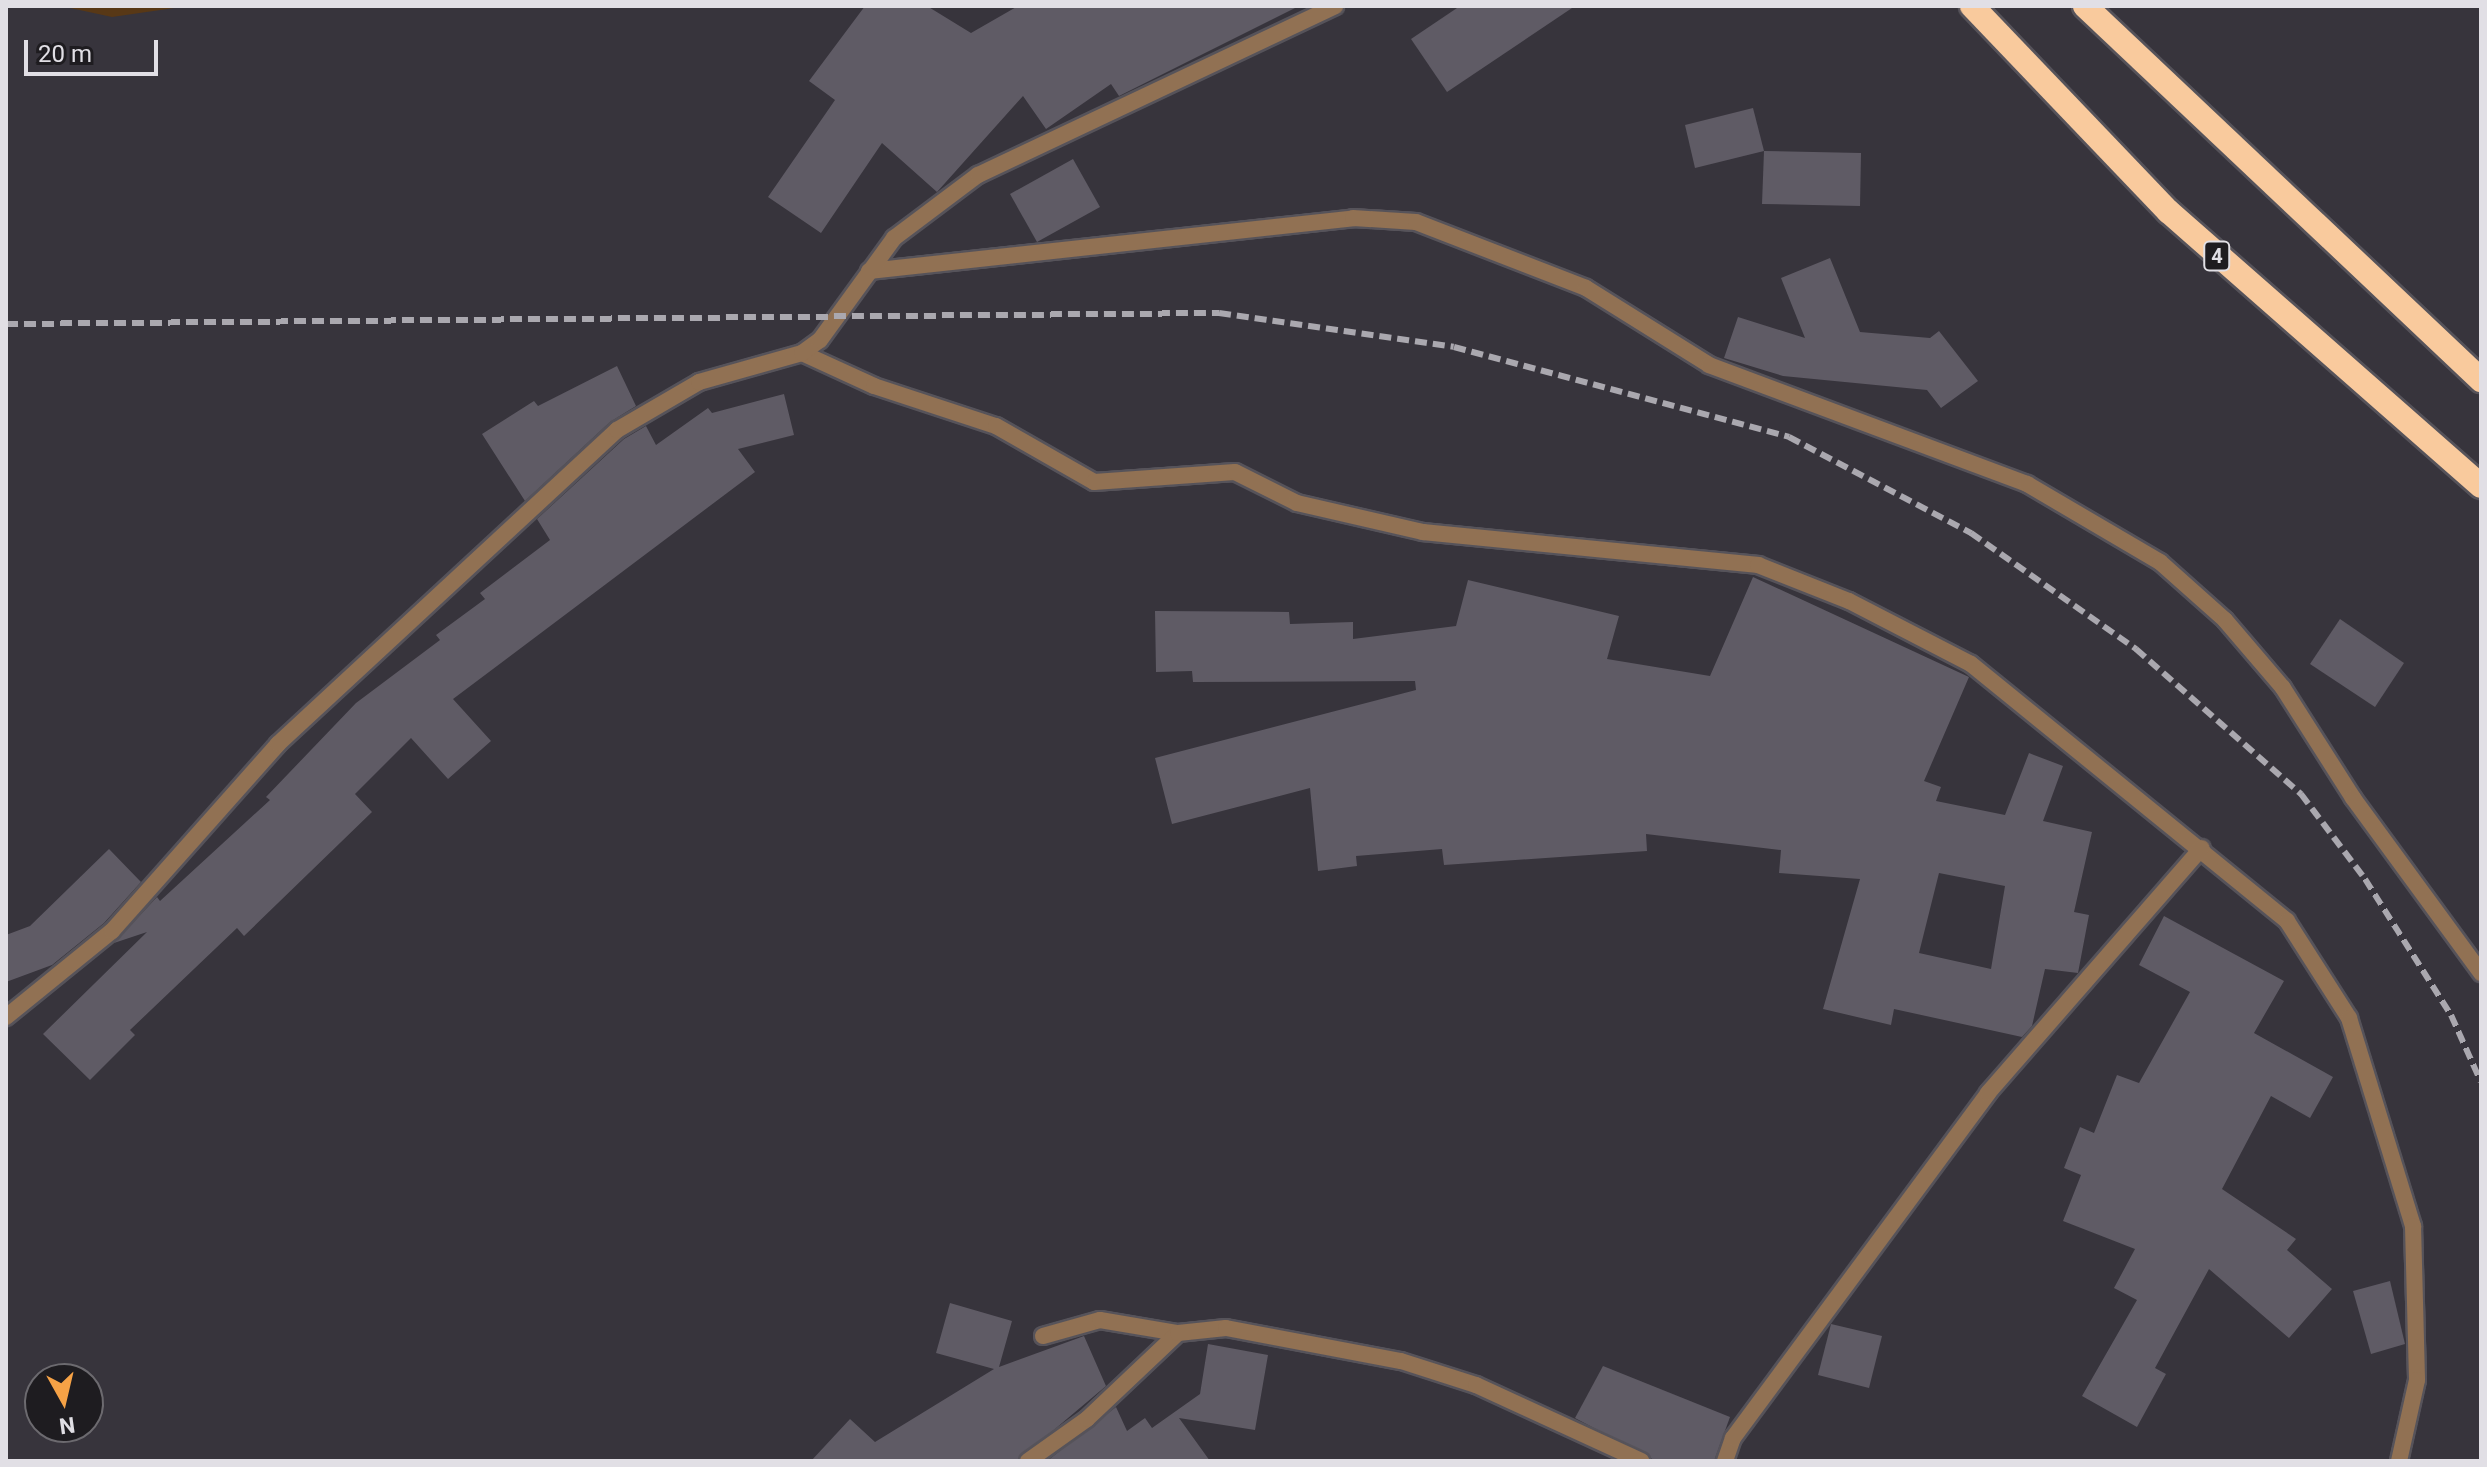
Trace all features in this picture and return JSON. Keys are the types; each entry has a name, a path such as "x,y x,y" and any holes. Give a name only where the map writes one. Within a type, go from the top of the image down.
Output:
{"highway":[{"name":"4","path":"1972,6 2168,211 2481,486"},
{"path":"2085,6 2481,380"}],"street":[{"path":"6,1017 112,931 278,744 617,430 699,382 802,353 820,340 894,238 978,175 1335,6"},
{"path":"869,271 1353,218 1416,222 1586,288 1709,365 2027,484 2160,562 2225,620 2283,688 2353,798 2481,973"},
{"path":"802,353 874,386 996,426 1094,482 1235,472 1297,503 1423,532 1626,547 1789,575 1971,664 2077,756 2202,848 2287,921 2349,1018 2413,1226 2417,1380 2399,1461"},
{"path":"1725,1461 1733,1438 1988,1093 2202,848"},
{"path":"1043,1336 1100,1320 1178,1333 1226,1328 1401,1361 1476,1385 1641,1461"},
{"path":"1028,1461 1087,1419 1178,1333"}],"shaded area":[{"path":"61,6 188,6 112,17"}],"building":[{"path":"865,6 927,6 971,33 1018,6 1299,6 1119,96 1111,84 1046,129 1023,96 937,192 882,143 821,233 768,197 835,100 809,81"},
{"path":"1460,6 1575,6 1447,92 1411,39"},
{"path":"1753,108 1764,151 1695,168 1685,125"},
{"path":"1764,151 1861,153 1860,206 1762,204"},
{"path":"1073,159 1100,207 1037,242 1010,194"},
{"path":"1830,258 1860,332 1930,338 1939,331 1978,381 1941,408 1927,390 1783,376 1724,358 1738,317 1805,338 1781,278"},
{"path":"617,366 636,406 610,422 525,501 482,434 534,401 538,406"},
{"path":"784,394 794,435 738,449 755,472 453,699 491,741 448,779 411,738 355,794 372,812 244,936 237,928 130,1030 135,1035 90,1080 43,1034 147,932 114,943 157,897 160,901 270,800 266,797 356,703 440,640 436,635 485,599 480,593 550,540 537,519 624,439 646,426 656,445 708,408 712,413"},
{"path":"1753,577 1969,677 1924,781 1941,787 1936,801 2005,815 2029,753 2063,766 2043,821 2092,832 2074,912 2089,915 2078,973 2045,969 2032,1026 2022,1037 1894,1009 1891,1025 1823,1009 1860,879 1779,873 1781,850 1646,834 1647,851 1444,865 1442,849 1356,856 1357,866 1318,871 1310,788 1172,824 1155,758 1416,690 1415,681 1193,682 1192,671 1156,672 1155,611 1289,612 1290,624 1353,622 1353,639 1456,626 1468,580 1619,616 1607,659 1710,676","holes":["1939,873 2005,886 1991,969 1919,953"]},
{"path":"2340,619 2404,663 2375,707 2310,664"},
{"path":"109,849 141,882 104,923 52,965 6,982 6,935 30,926"},
{"path":"2164,916 2284,981 2254,1033 2333,1077 2310,1118 2271,1096 2222,1189 2296,1239 2287,1250 2332,1289 2289,1338 2209,1269 2155,1368 2166,1374 2137,1427 2082,1396 2137,1300 2114,1288 2135,1249 2063,1221 2081,1175 2064,1168 2080,1127 2094,1133 2117,1075 2139,1083 2190,992 2139,965"},
{"path":"2390,1281 2405,1344 2371,1354 2353,1291"},
{"path":"950,1303 1012,1321 999,1367 1084,1336 1106,1386 1017,1461 811,1461 850,1419 875,1442 994,1369 936,1353"},
{"path":"1831,1324 1882,1336 1869,1388 1818,1375"},
{"path":"1208,1344 1268,1355 1255,1430 1179,1418 1210,1461 1047,1461 1116,1407 1127,1431 1145,1418 1152,1428 1200,1394"},
{"path":"1603,1366 1730,1417 1714,1461 1656,1461 1575,1418"}],"railway":[{"path":"6,324 1219,313 1454,347 1789,437 1971,533 2136,649 2301,794 2365,879 2451,1015 2481,1082"}]}
